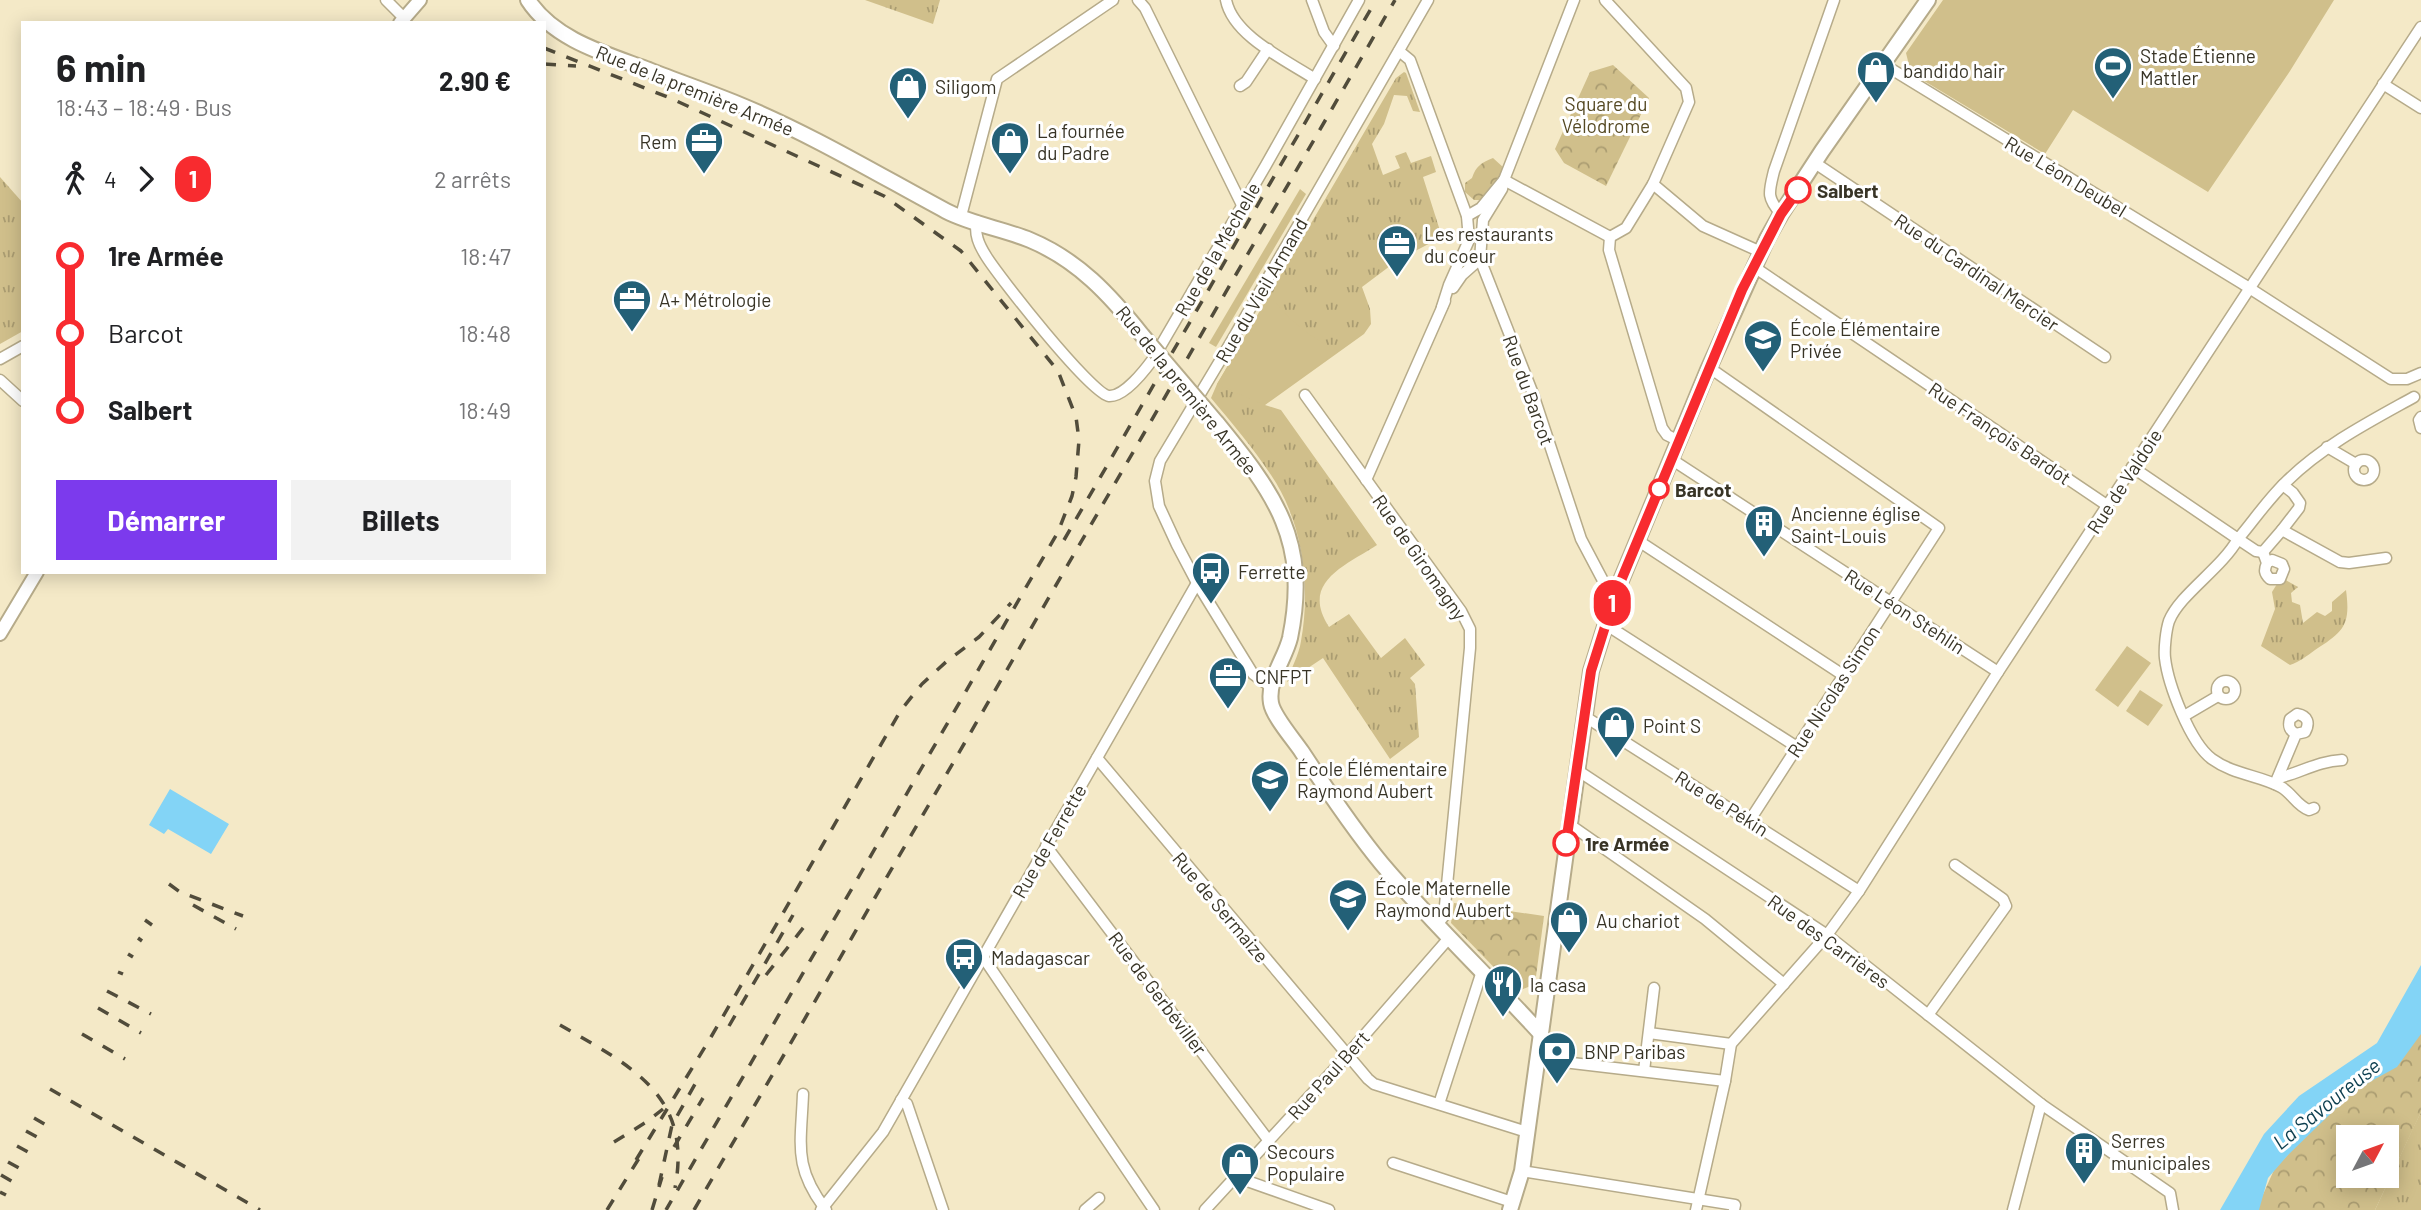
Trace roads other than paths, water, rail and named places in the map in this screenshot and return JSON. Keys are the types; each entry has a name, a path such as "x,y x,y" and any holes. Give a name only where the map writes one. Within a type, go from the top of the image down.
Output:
{"main road":[{"name":"Rue de la première Armée","path":"528,0 537,15 545,21"},
{"path":"1511,1206 1521,1171 1538,1059 1591,671 1615,595 1708,370 1761,252 1781,214 1928,0"},
{"name":"Rue de la première Armée","path":"546,22 581,44 741,106 800,132 844,153 950,213 1030,240 1070,261 1098,283 1250,464 1273,500 1292,544 1297,580 1296,607 1288,645 1271,687"},
{"path":"1271,687 1271,705 1329,792 1381,862 1541,1034"}],"street":[{"path":"386,0 402,20 420,0"},
{"path":"521,0 537,15"},
{"path":"961,216 997,79 1113,0"},
{"path":"1138,0 1150,19 1242,205"},
{"path":"1226,0 1241,29 1315,79"},
{"path":"1312,0 1324,32 1334,46"},
{"name":"Rue de la Méchelle","path":"977,221 974,233 986,256 1068,360 1101,394 1117,395 1133,382 1153,359 1359,0"},
{"name":"Rue du Vieil Armand","path":"1271,687 1253,674 1197,583 1159,506 1155,481 1160,461 1427,0"},
{"name":"Rue du Barcot","path":"1574,0 1502,189 1482,225 1480,259 1533,394 1581,539 1608,592 1615,595"},
{"path":"1605,0 1686,88 1689,95 1689,102 1653,184 1626,228 1610,237"},
{"path":"1781,214 1768,194 1834,0"},
{"name":"Rue de Valdoie","path":"1731,1044 1827,935 1859,891 1998,672 2421,27"},
{"path":"1240,86 1246,82 1268,49"},
{"path":"1399,51 1410,60 1467,216 1469,240 1449,285 1443,307"},
{"name":"Rue Léon Deubel","path":"1883,64 2390,379 2407,379"},
{"path":"2383,84 2421,108"},
{"name":"Rue du Cardinal Mercier","path":"1815,163 2105,357"},
{"path":"1467,216 1480,208 1504,180 1610,237"},
{"path":"1653,184 1703,226 1761,252"},
{"path":"1467,216 1482,225"},
{"path":"1610,237 1609,250 1662,428 1667,435 1679,441"},
{"path":"1366,480 1443,307 1462,275 1480,259 1475,250 1465,250"},
{"name":"Rue François Bardot","path":"1754,267 2108,506"},
{"path":"0,359 21,347"},
{"name":"Rue Nicolas Simon","path":"1708,370 1717,373 1938,528 1749,820"},
{"path":"2342,760 2320,762 2276,781 2243,775 2210,757 2199,746 2184,716 2165,657 2168,622 2283,485 2327,447 2417,397 2407,379 2421,373"},
{"path":"0,380 21,399"},
{"name":"Rue de Giromagny","path":"1306,395 1461,611 1469,629 1470,648 1444,916 1437,925"},
{"path":"2421,417 2421,428"},
{"path":"2327,447 2356,464"},
{"name":"Rue Léon Stehlin","path":"1671,459 1998,672"},
{"path":"2132,467 2256,551 2263,552"},
{"path":"2263,552 2299,508 2300,503 2283,485"},
{"path":"2282,530 2340,562 2349,564 2386,558"},
{"path":"1637,540 1843,675"},
{"path":"2263,552 2267,563"},
{"path":"0,634 36,574"},
{"name":"Rue de Ferrette","path":"824,1209 883,1132 1197,583"},
{"path":"1605,624 1797,747"},
{"path":"2184,716 2218,696"},
{"name":"Rue de Pékin","path":"1584,716 1859,891"},
{"path":"2276,781 2296,734"},
{"name":"Rue de Sermaize","path":"1097,758 1346,1056 1374,1084 1527,1132"},
{"name":"Rue des Carrières","path":"1577,770 1827,935 2041,1104 2169,1193 2174,1210"},
{"path":"2276,781 2302,808 2314,808"},
{"path":"1569,824 1705,919 1784,984"},
{"name":"Rue de Gerbéviller","path":"1046,846 1269,1141"},
{"path":"1928,1015 2006,906 2003,899 1955,865"},
{"name":"Rue Paul Bert","path":"1205,1210 1346,1056 1449,938"},
{"path":"984,957 1154,1210"},
{"path":"1439,1104 1482,971"},
{"path":"1644,1071 1654,988"},
{"path":"1649,1033 1731,1044 1697,1205"},
{"path":"1538,1059 1725,1081"},
{"path":"803,1094 802,1166 810,1188 824,1209"},
{"path":"901,1100 907,1104 943,1210"},
{"path":"2013,1210 2041,1104"},
{"path":"1393,1163 1511,1206"},
{"path":"1521,1171 1697,1205 1735,1205 1734,1210"},
{"path":"1236,1177 1329,1210"},
{"path":"1085,1210 1099,1198"}],"water":[{"path":"170,789 229,824 211,854 168,829 164,834 149,825"},
{"name":"La Savoureuse","path":"2421,965 2421,1034 2397,1067 2355,1090 2288,1155 2268,1178 2259,1210 2220,1210 2264,1134 2299,1096 2377,1043"}],"railway":[{"path":"1064,540 1376,0"},
{"path":"694,1210 1395,0"},
{"path":"546,49 670,98 884,196 961,251 1058,371 1076,417 1079,440 1072,496 1058,532 666,1210"},
{"path":"546,64 576,66"},
{"path":"636,1160 711,1037 901,710 922,684 979,637 1011,603"},
{"path":"169,884 180,892 243,916"},
{"path":"193,905 236,929"},
{"path":"729,1026 793,915"},
{"path":"145,920 152,925"},
{"path":"766,975 807,923"},
{"path":"138,938 142,941"},
{"path":"128,954 133,957"},
{"path":"118,972 123,974"},
{"path":"107,991 151,1014"},
{"path":"98,1008 141,1033"},
{"path":"560,1025 631,1069 650,1086 665,1106 674,1128 678,1156 675,1188"},
{"path":"82,1034 125,1059"},
{"path":"659,1185 672,1125 699,1077"},
{"path":"50,1089 260,1210"},
{"path":"674,1147 703,1098"},
{"path":"614,1142 663,1109"},
{"path":"34,1118 46,1125"},
{"path":"26,1131 39,1138"},
{"path":"17,1146 30,1153"},
{"path":"607,1210 641,1155"},
{"path":"8,1162 21,1169"},
{"path":"1,1175 13,1182"},
{"path":"652,1210 662,1177"},
{"path":"0,1192 6,1195"}],"place":[{"name":"Stade Étienne Mattler","path":"2113,100"},
{"name":"bandido hair","path":"1876,104"},
{"name":"Siligom","path":"908,120"},
{"name":"Rem","path":"704,175"},
{"name":"La fournée du Padre","path":"1010,175"},
{"name":"Salbert","path":"1798,190"},
{"name":"Les restaurants du coeur","path":"1397,278"},
{"name":"A+ Métrologie","path":"632,333"},
{"name":"École Élémentaire Privée","path":"1763,373"},
{"name":"Barcot","path":"1659,489"},
{"name":"Ancienne église Saint-Louis","path":"1764,558"},
{"name":"Ferrette","path":"1211,605"},
{"name":"CNFPT","path":"1228,710"},
{"name":"Point S","path":"1616,759"},
{"name":"École Élémentaire Raymond Aubert","path":"1270,813"},
{"name":"1re Armée","path":"1566,843"},
{"name":"École Maternelle Raymond Aubert","path":"1348,932"},
{"name":"Au chariot","path":"1569,954"},
{"name":"Madagascar","path":"964,991"},
{"name":"la casa","path":"1503,1018"},
{"name":"BNP Paribas","path":"1557,1085"},
{"name":"Serres municipales","path":"2084,1185"},
{"name":"Secours Populaire","path":"1240,1196"}],"park label":[{"name":"Square du Vélodrome","path":"1606,114"}]}
